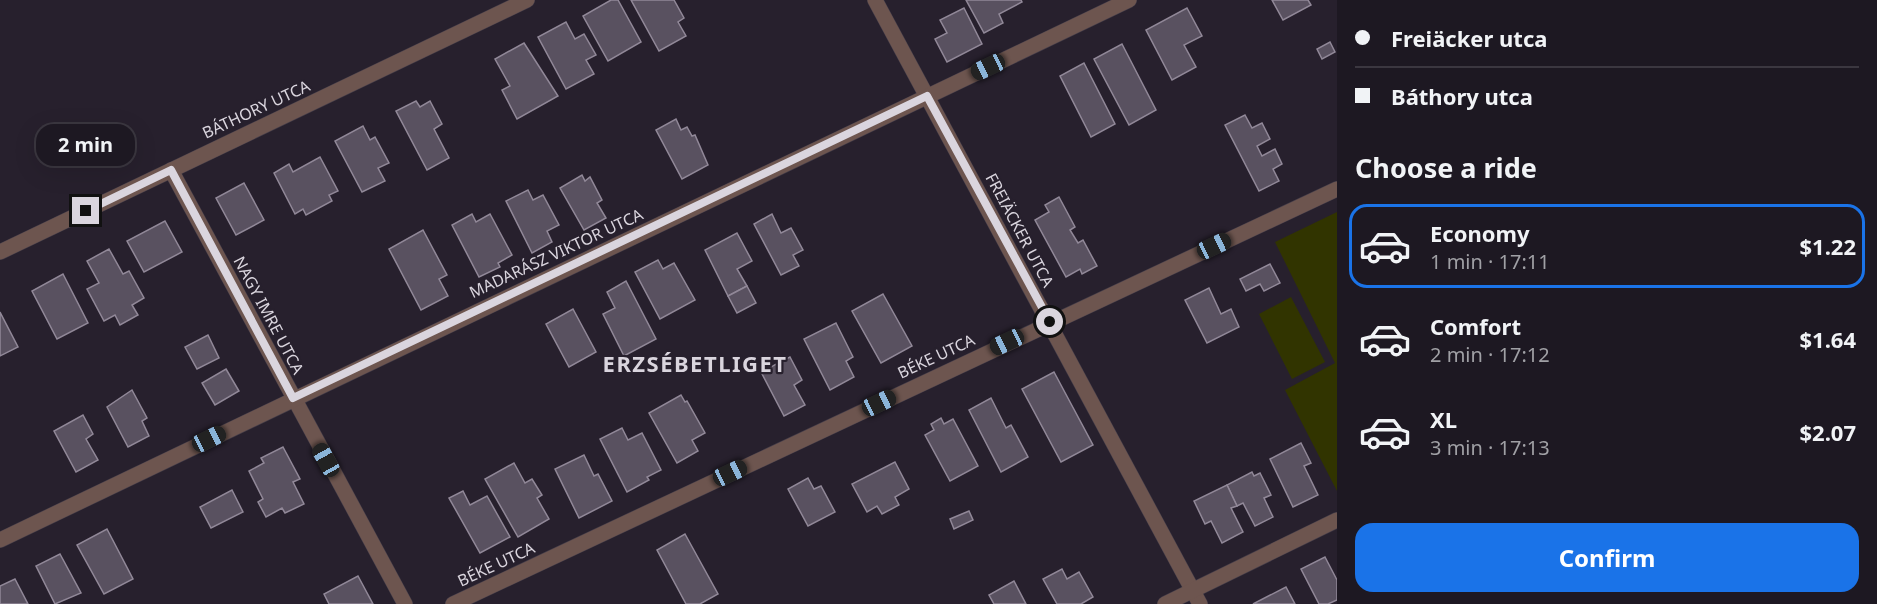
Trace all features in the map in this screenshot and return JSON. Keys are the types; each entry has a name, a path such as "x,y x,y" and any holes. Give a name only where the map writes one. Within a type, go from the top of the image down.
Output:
{"street":[{"name":"BÁTHORY UTCA","path":"0,252 527,0"},
{"name":"FREIÄCKER UTCA","path":"875,0 1200,604"},
{"name":"MADARÁSZ VIKTOR UTCA","path":"0,540 1129,0"},
{"name":"NAGY IMRE UTCA","path":"171,170 405,604"},
{"name":"BÉKE UTCA","path":"453,604 1337,189"},
{"path":"1166,604 1337,520"}],"shaded area":[{"path":"1337,212 1337,491 1285,390 1335,363 1275,242"},
{"path":"1291,297 1325,362 1292,379 1259,314"}],"building":[{"path":"611,0 618,0 641,42 608,61 583,16"},
{"path":"631,0 674,0 684,18 678,22 686,36 659,51"},
{"path":"966,0 1021,0 1022,2 999,14 1003,23 984,33"},
{"path":"1272,0 1308,0 1311,5 1283,20"},
{"path":"964,8 982,44 947,62 935,39 947,33 940,20"},
{"path":"1187,8 1202,36 1184,45 1196,67 1172,80 1146,30"},
{"path":"566,22 575,39 584,34 596,55 586,60 594,74 566,89 538,37"},
{"path":"1330,42 1335,52 1322,59 1317,49"},
{"path":"524,43 558,96 517,119 502,90 510,86 495,59"},
{"path":"1122,44 1156,110 1129,125 1094,59"},
{"path":"1084,63 1115,124 1091,137 1060,76"},
{"path":"416,101 420,107 430,101 442,124 434,129 449,158 427,170 396,111"},
{"path":"1245,115 1252,128 1262,123 1270,139 1257,146 1262,156 1275,149 1282,164 1273,169 1279,181 1259,191 1225,125"},
{"path":"676,119 681,130 687,127 692,136 695,135 708,165 682,179 656,130"},
{"path":"363,126 370,140 375,137 389,163 378,168 385,181 362,192 335,141"},
{"path":"320,157 338,191 329,195 332,201 306,215 303,209 295,214 274,173 289,164 293,172"},
{"path":"582,175 585,181 590,177 602,200 597,203 606,218 584,230 560,188"},
{"path":"244,183 264,220 236,235 216,198"},
{"path":"528,190 533,200 543,195 559,225 547,231 552,242 532,253 506,201"},
{"path":"1059,197 1075,227 1070,230 1078,243 1083,240 1097,266 1082,274 1080,269 1066,277 1035,220 1049,212 1045,205"},
{"path":"472,214 476,222 490,214 512,255 498,263 500,267 479,277 452,225"},
{"path":"772,214 781,233 791,228 803,250 793,255 799,266 781,275 754,224"},
{"path":"165,221 182,252 144,272 127,241"},
{"path":"423,230 447,275 439,279 448,296 421,310 389,249"},
{"path":"737,233 752,261 737,269 747,286 728,296 705,250"},
{"path":"109,249 123,274 129,271 144,298 132,305 138,315 120,325 115,315 104,321 87,289 99,283 87,261"},
{"path":"658,260 663,269 674,263 695,300 660,319 635,272"},
{"path":"1270,264 1280,283 1264,291 1260,284 1246,291 1240,279"},
{"path":"63,274 88,323 57,339 32,291"},
{"path":"626,281 656,339 624,356 603,314 615,308 607,292"},
{"path":"747,286 756,303 737,313 728,296"},
{"path":"1209,288 1221,314 1231,309 1239,327 1207,343 1185,300"},
{"path":"883,294 912,346 881,363 852,311"},
{"path":"573,309 596,352 569,367 546,324"},
{"path":"0,312 18,347 0,356"},
{"path":"836,323 853,357 846,361 854,377 830,390 804,339"},
{"path":"208,335 219,358 197,369 185,347"},
{"path":"790,357 802,380 794,385 805,405 784,416 761,372"},
{"path":"226,369 239,391 215,405 202,383"},
{"path":"1054,372 1093,445 1061,462 1022,389"},
{"path":"132,390 147,418 142,421 149,436 128,447 107,407"},
{"path":"681,395 685,402 687,401 705,433 692,440 698,451 677,463 649,413"},
{"path":"991,398 1006,428 1011,425 1028,457 1001,472 969,410"},
{"path":"83,415 93,434 86,439 98,460 76,472 54,431"},
{"path":"941,418 944,424 953,419 978,466 950,481 925,435 934,430 931,424"},
{"path":"622,428 628,440 642,433 661,470 647,477 649,480 627,492 600,439"},
{"path":"1301,443 1311,463 1304,466 1318,495 1293,507 1270,459"},
{"path":"283,447 300,479 293,482 304,504 285,513 282,508 266,517 258,502 263,499 249,471 264,463 261,458"},
{"path":"584,455 594,476 598,474 612,501 579,518 555,469"},
{"path":"895,462 909,489 895,497 899,505 882,514 877,506 867,512 852,484"},
{"path":"514,463 525,483 532,479 542,495 537,498 549,519 518,537 485,479"},
{"path":"1252,472 1254,476 1260,473 1271,495 1264,498 1273,517 1255,526 1243,503 1237,506 1227,485"},
{"path":"808,478 814,489 821,486 835,512 808,526 788,489"},
{"path":"1227,485 1237,506 1231,508 1243,532 1222,543 1211,521 1205,524 1194,501"},
{"path":"232,490 243,512 211,528 200,507"},
{"path":"463,491 470,505 487,496 510,537 480,553 449,498"},
{"path":"969,511 973,520 954,529 950,519"},
{"path":"107,529 133,579 104,594 77,545"},
{"path":"685,534 718,594 700,604 686,604 657,550"},
{"path":"60,554 81,593 55,604 36,566"},
{"path":"1325,557 1337,580 1337,600 1328,604 1319,604 1301,569"},
{"path":"1062,569 1067,579 1079,572 1093,597 1081,604 1057,604 1043,579"},
{"path":"358,576 373,604 329,604 324,594"},
{"path":"15,579 28,604 0,604 0,586"},
{"path":"1014,581 1026,604 994,604 989,595"},
{"path":"1286,587 1295,604 1253,604"}],"district":[{"name":"ERZSÉBETLIGET","path":"695,364"}],"route":[{"path":"86,211 171,170 293,398 927,96 1050,322"}]}
